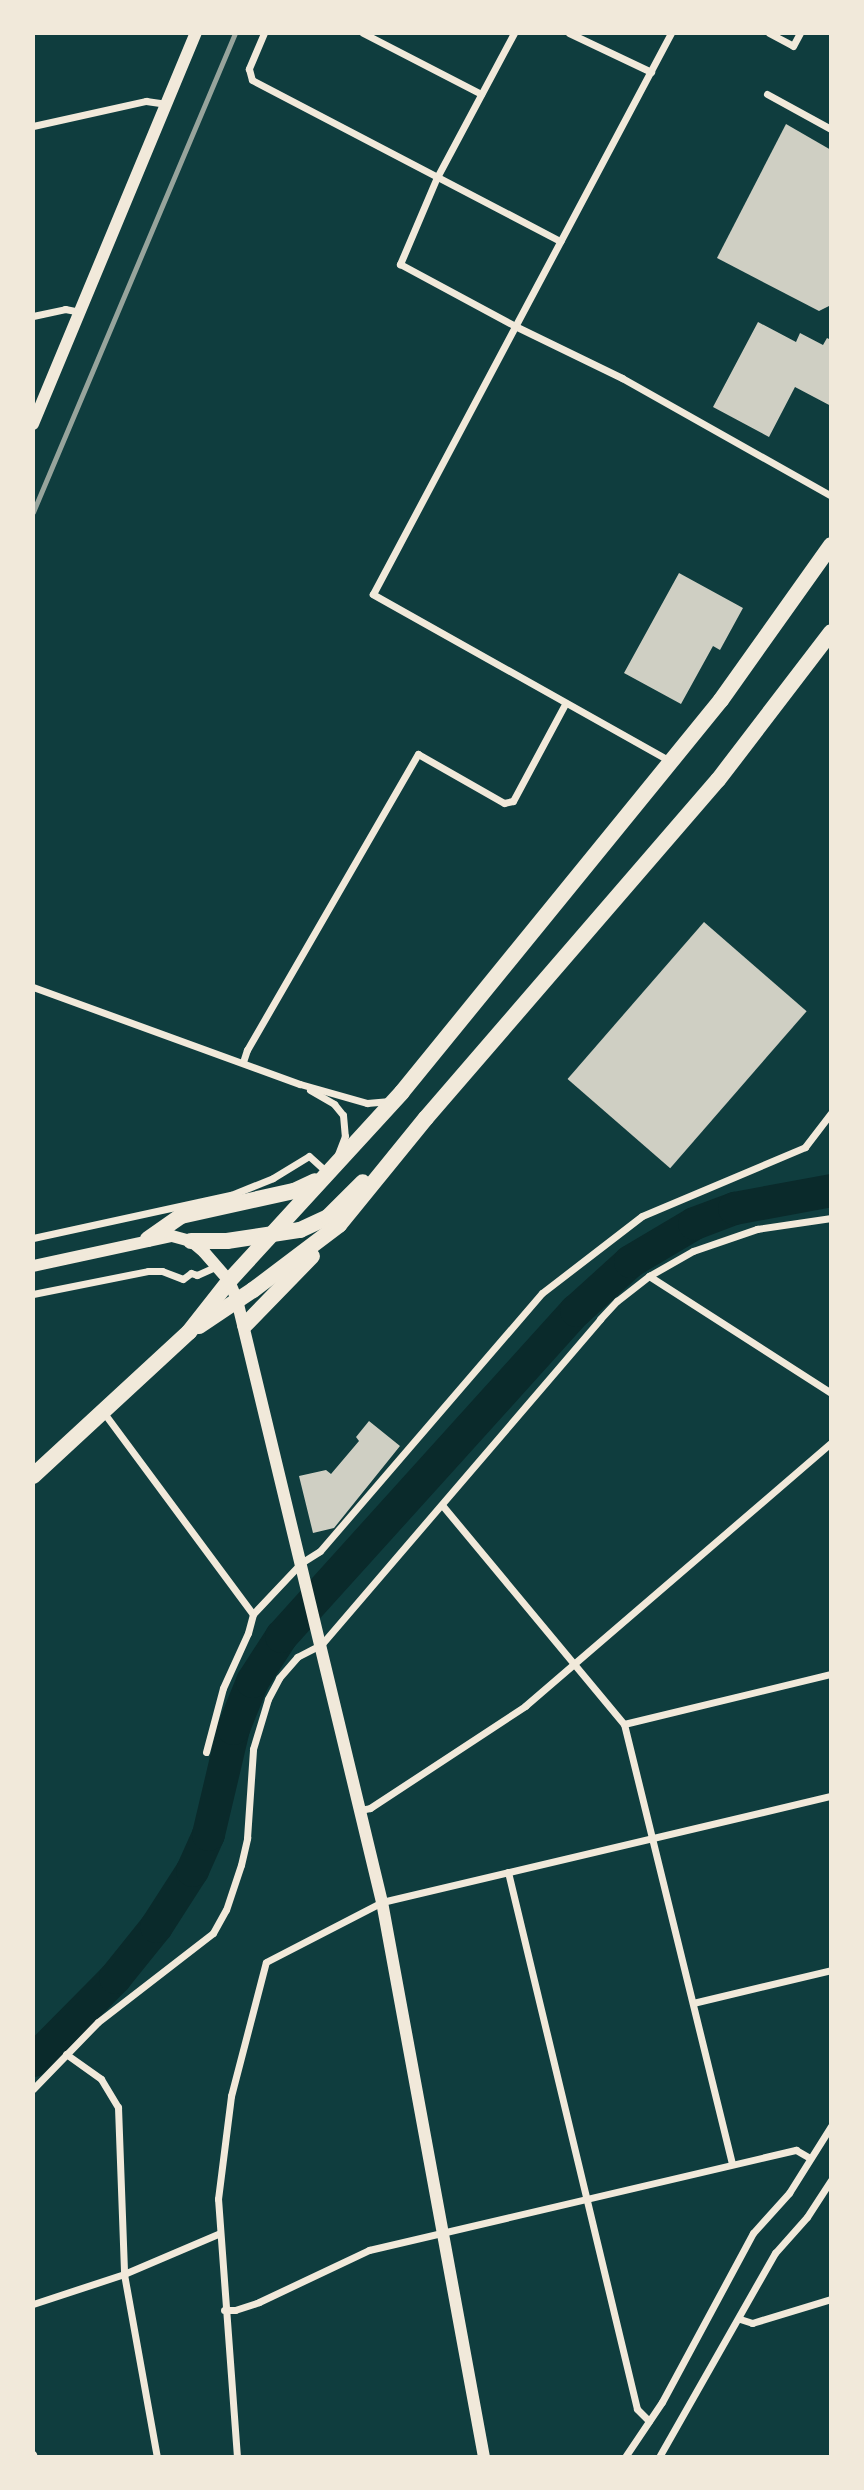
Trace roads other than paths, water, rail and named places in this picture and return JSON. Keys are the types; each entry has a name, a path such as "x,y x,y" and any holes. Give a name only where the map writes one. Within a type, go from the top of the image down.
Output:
{"main road":[{"path":"33,1476 190,1331 229,1281 402,1092 758,651 831,545"},
{"path":"245,1325 339,1225 426,1118 718,780 831,632"},
{"path":"191,1241 227,1241 272,1235 300,1230 328,1217 426,1118"},
{"path":"148,1239 181,1216 294,1191 328,1170"},
{"path":"190,1331 339,1225"}],"street":[{"path":"33,424 196,33"},
{"path":"264,33 249,69 252,80 560,241"},
{"path":"363,33 481,94"},
{"path":"514,33 437,177 400,264 515,326 622,378 831,496"},
{"path":"569,33 651,72"},
{"path":"671,33 373,594 671,761"},
{"path":"769,33 793,46 800,33"},
{"path":"766,94 831,129"},
{"path":"33,126 146,101 167,104"},
{"path":"33,316 65,309 81,313"},
{"path":"243,1062 418,754 504,803 513,801 565,704"},
{"path":"33,987 300,1084 373,1104 390,1101 402,1092"},
{"path":"33,1238 231,1195 273,1178 309,1156 328,1170 345,1136 343,1115 334,1104 300,1084"},
{"path":"206,1752 223,1688 248,1633 253,1614 301,1563 320,1551 542,1293 558,1278 642,1216 805,1147 831,1113"},
{"path":"33,2089 98,2022 193,1950 219,1925 230,1899 247,1838 253,1749 268,1699 279,1678 296,1657 321,1645 617,1301 649,1276 693,1251 726,1238 757,1229 831,1218"},
{"path":"33,1266 148,1239 172,1236 191,1241 217,1266 229,1281 237,1300 382,1902 484,2457"},
{"path":"33,1294 148,1271 162,1271 183,1279 191,1273 197,1275 217,1266"},
{"path":"649,1276 831,1393"},
{"path":"104,1413 253,1614"},
{"path":"359,1810 370,1808 525,1706 831,1443"},
{"path":"442,1505 624,1724 732,2164"},
{"path":"624,1724 831,1674"},
{"path":"237,2457 224,2310 218,2199 225,2126 264,1966 272,1957 382,1902 831,1796"},
{"path":"508,1872 636,2409 649,2421"},
{"path":"693,2003 831,1970"},
{"path":"66,2054 101,2079 118,2107 124,2274 157,2457"},
{"path":"625,2457 649,2421 753,2233 789,2193 831,2126"},
{"path":"224,2310 235,2310 259,2302 354,2254 796,2150 810,2158"},
{"path":"659,2457 740,2319 775,2253 807,2217 831,2180"},
{"path":"33,2304 124,2274 220,2232"},
{"path":"740,2319 752,2322 831,2299"}],"waterway":[{"path":"33,2060 115,1977 156,1926 192,1870 208,1834 233,1728 252,1681 281,1636 576,1310 630,1261 694,1223 734,1208 831,1190"}],"railway":[{"path":"33,512 235,33"}]}
